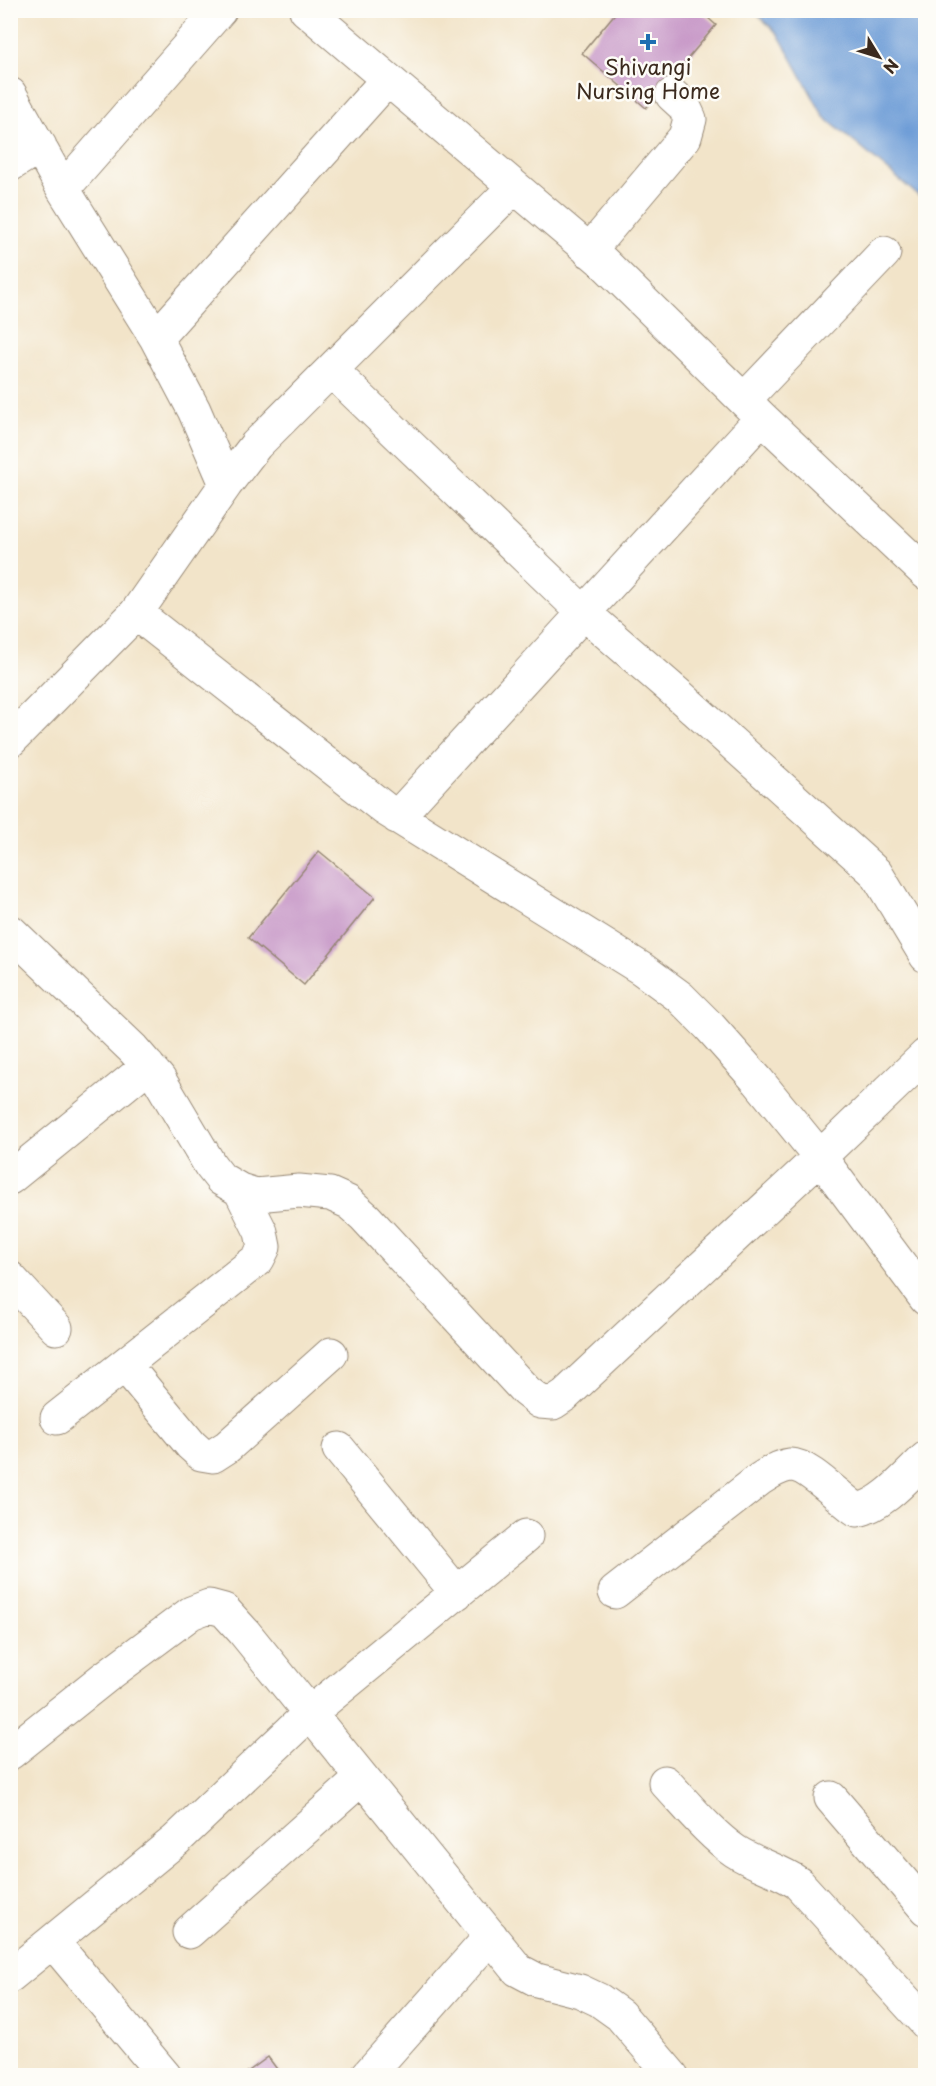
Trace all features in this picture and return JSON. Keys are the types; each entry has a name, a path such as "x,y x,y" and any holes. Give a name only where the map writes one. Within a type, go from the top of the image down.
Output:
{"street":[{"path":"63,189 220,10"},
{"path":"306,10 589,251 926,573"},
{"path":"156,338 387,80"},
{"path":"10,94 63,189 156,338 194,410 226,484"},
{"path":"589,251 685,137 690,119 684,106 672,95"},
{"path":"10,165 40,146"},
{"path":"13,734 136,613 256,445 514,187"},
{"path":"397,817 584,613 884,253"},
{"path":"331,370 584,613 876,873 926,957"},
{"path":"136,613 397,817 642,969 680,997 711,1027 820,1157 926,1299"},
{"path":"10,932 148,1066 159,1079 210,1165 222,1179 240,1190 256,1195 299,1191 330,1194 348,1202 365,1217 526,1391 540,1402 554,1403 565,1395 926,1055"},
{"path":"16,1164 148,1066"},
{"path":"57,1418 258,1259 264,1247 261,1232 240,1190"},
{"path":"10,1278 56,1328"},
{"path":"125,1365 191,1444 201,1454 213,1456 227,1447 331,1354"},
{"path":"339,1449 457,1593"},
{"path":"615,1592 774,1470 791,1465 803,1467 857,1510 868,1508 880,1500 926,1458"},
{"path":"10,1976 176,1840 310,1713 526,1536"},
{"path":"10,1753 104,1678 191,1613 209,1606 224,1610 518,1970 537,1980 580,1991 599,2000 620,2015 672,2076"},
{"path":"189,1932 362,1778"},
{"path":"665,1782 736,1852 783,1873 798,1883 926,2024"},
{"path":"831,1798 926,1909"},
{"path":"367,2076 491,1936"},
{"path":"53,1942 165,2076"}],"water":[{"path":"754,11 925,11 925,201 824,117 778,34"}],"building":[{"path":"618,10 699,10 716,25 646,108 582,53"},
{"path":"319,851 375,897 304,985 248,938"},
{"path":"268,2057 282,2076 242,2076"}],"place":[{"name":"Shivangi Nursing Home","path":"648,42"}]}
